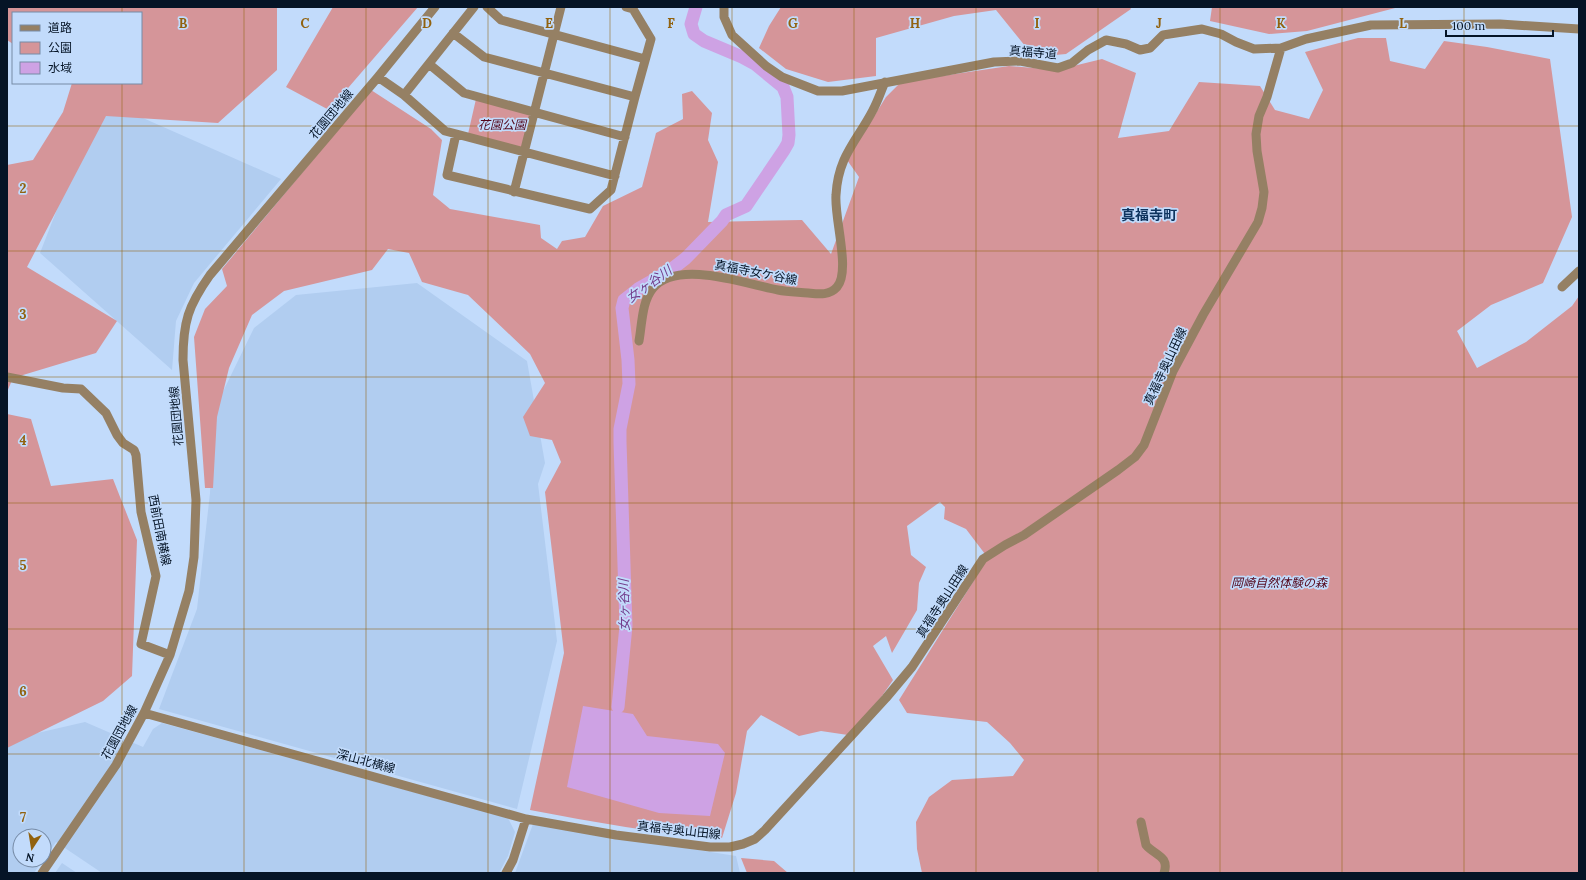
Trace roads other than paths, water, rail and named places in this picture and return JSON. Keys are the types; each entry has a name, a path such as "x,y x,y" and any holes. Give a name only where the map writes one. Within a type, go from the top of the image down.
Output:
{"street":[{"name":"花園団地線","path":"42,873 116,764 144,713 170,655 189,591 194,557 196,500 183,360 183,339 189,310 198,292 210,275 378,77 435,7"},
{"path":"404,95 474,7"},
{"path":"487,7 501,20 645,59"},
{"path":"514,192 561,7"},
{"path":"456,134 447,175 590,210 611,190 634,97 651,40 634,9 626,7"},
{"name":"真福寺道","path":"724,7 724,17 732,35 766,66 782,77 818,91 842,91 994,62 1020,61 1058,68 1072,63 1088,50 1106,40 1126,44 1140,50 1150,48 1163,35 1202,29 1221,34 1254,49 1281,48 1306,39 1371,25 1500,24 1579,29"},
{"path":"453,33 484,57 634,97"},
{"name":"真福寺奥山田線","path":"526,819 616,835 710,847 730,847 755,839 765,830 886,698 912,667 983,559 1024,535 1135,457 1144,445 1173,371 1203,315 1258,222 1264,192 1256,150 1256,134 1259,116 1267,97 1281,48"},
{"path":"429,64 464,94 625,137"},
{"path":"378,77 404,95 445,131 615,176"},
{"name":"真福寺女ケ谷線","path":"639,340 646,301 649,294 658,284 669,278 687,274 708,274 780,291 813,293 828,293 837,287 842,277 843,267 836,216 838,180 848,150 874,110 885,82"},
{"path":"1562,287 1579,271"},
{"name":"西前田南横線","path":"7,377 63,388 81,389 106,413 116,435 123,443 134,450 136,455 141,512 156,576 141,644 170,655"},
{"name":"深山北横線","path":"144,713 526,819"},
{"path":"506,873 513,860 526,819"},
{"path":"1141,822 1146,845 1165,862 1166,867 1164,873"}],"water":[{"path":"583,706 633,714 647,736 718,744 725,753 710,816 659,813 567,787"}],"waterway":[{"name":"女ヶ谷川","path":"618,707 626,626 620,442 620,429 629,384 628,360 622,308 624,300 638,289 668,272 686,258 726,215 746,206 784,150 788,143 789,135 787,97 783,87 755,64 704,41 694,34 691,24 696,7"}],"district":[{"name":"真福寺町","path":"1149,215"}],"park label":[{"name":"花園公園","path":"502,124"},
{"name":"岡崎自然体験の森","path":"1279,582"}]}
